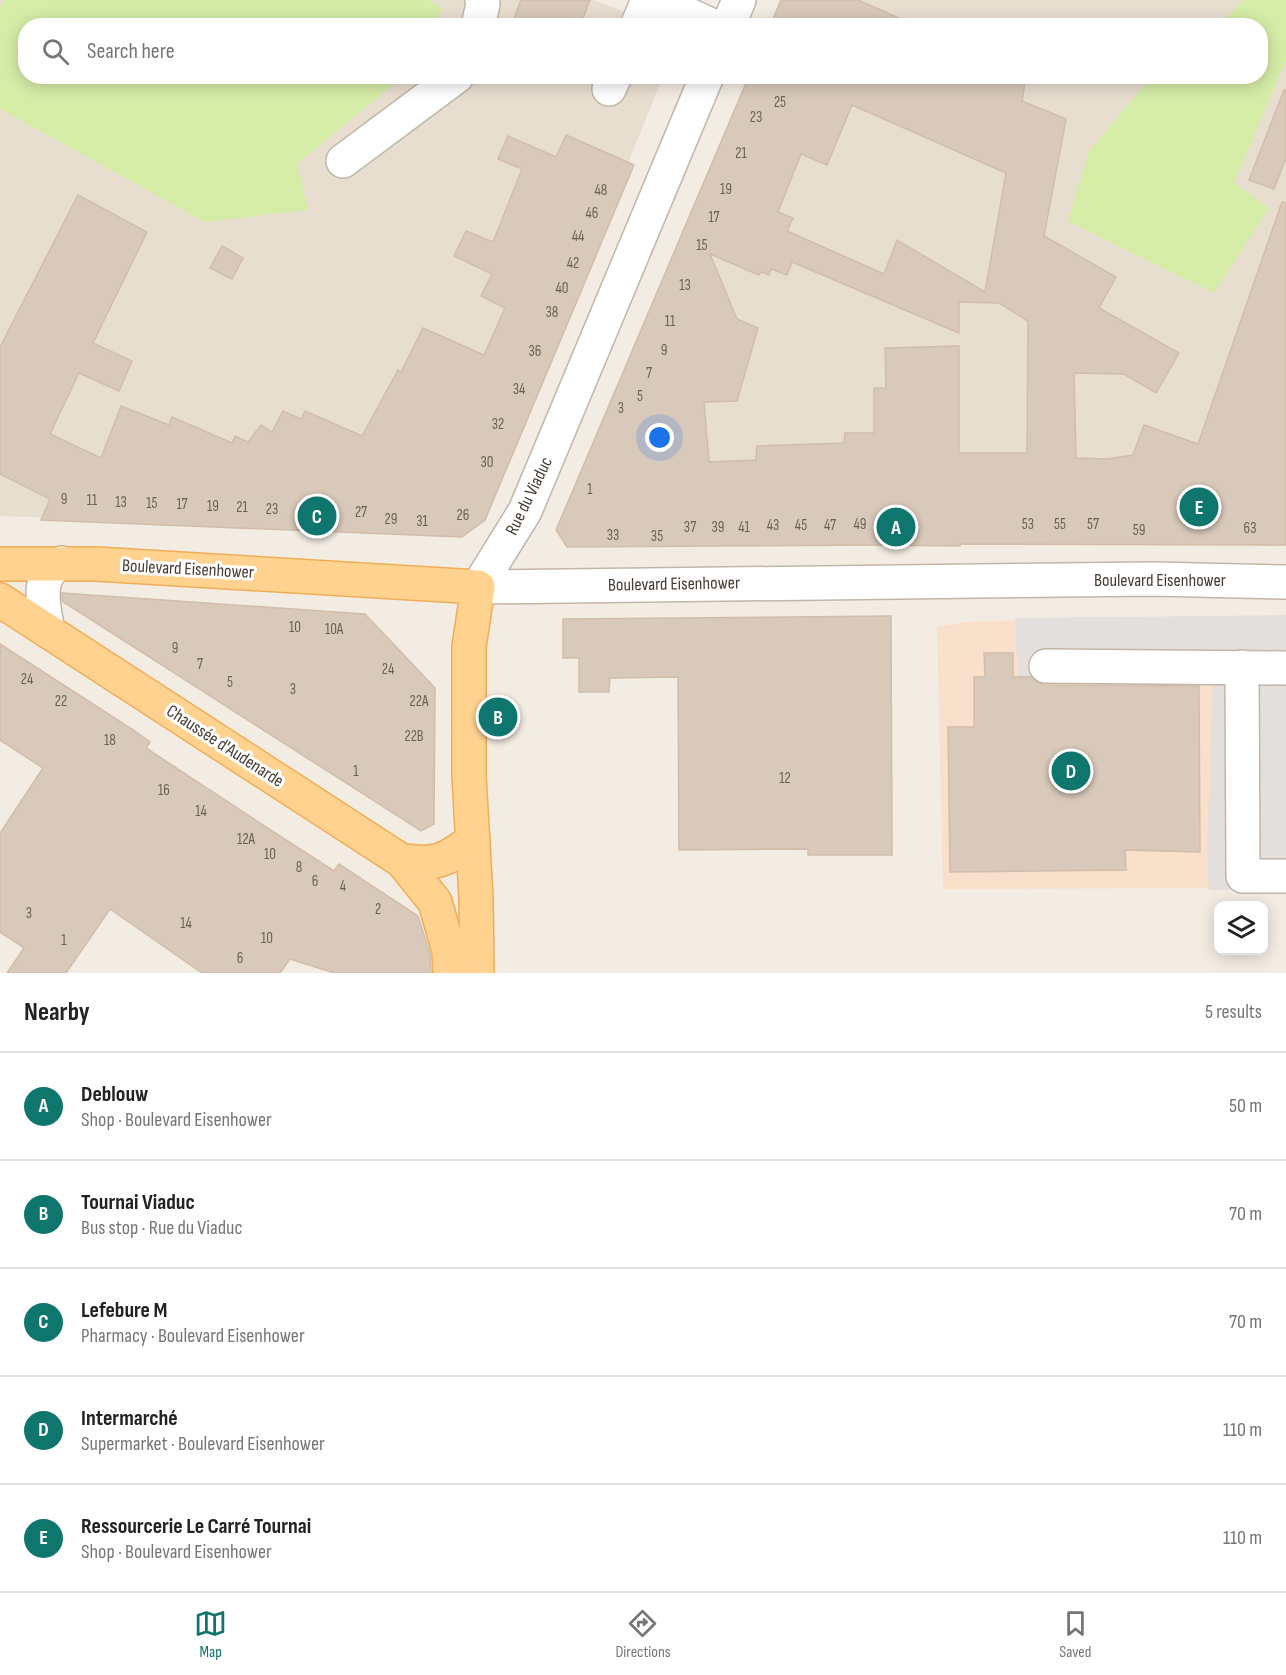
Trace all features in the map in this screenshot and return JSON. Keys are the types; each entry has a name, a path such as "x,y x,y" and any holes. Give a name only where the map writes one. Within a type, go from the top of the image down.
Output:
{"main road":[{"name":"Boulevard Eisenhower","path":"62,563 478,587"},
{"path":"0,564 62,563"},
{"name":"Rue du Viaduc","path":"477,973 470,776 469,647 478,587"},
{"name":"Chaussée d'Audenarde","path":"0,600 402,861"},
{"path":"402,861 427,864 434,862 451,856 472,840"},
{"path":"402,861 435,902 449,951 450,973"}],"street":[{"path":"480,18 482,0"},
{"path":"640,18 648,0"},
{"path":"657,0 696,18"},
{"path":"731,18 738,0"},
{"path":"343,160 446,84"},
{"name":"Rue du Viaduc","path":"478,587 525,511 704,84"},
{"path":"48,631 42,594 45,579 53,566 62,563"},
{"name":"Boulevard Eisenhower","path":"478,587 1130,579 1286,582"},
{"path":"1046,666 1286,668"},
{"path":"1242,667 1243,876 1286,876"}],"shaded area":[{"path":"0,0 593,0 640,18 18,18 18,84 660,84 483,517 464,531 0,516"},
{"path":"782,0 1286,0 1286,537 573,542 746,84 1268,84 1268,18 774,18"},
{"path":"1286,615 1286,890 1209,890 1207,854 1213,675 1018,680 1015,618"},
{"path":"1286,617 1286,888 943,889 937,627 971,621"}],"green space":[{"path":"4,0 429,0 442,8 438,18 18,18 18,84 394,84 297,164 308,210 205,222 0,109 0,7"},
{"path":"1243,0 1286,0 1286,60 1234,183 1269,208 1214,293 1068,221 1089,151 1147,84 1268,84 1268,18 1226,18"}],"building":[{"path":"521,0 590,0 583,18 514,18"},
{"path":"781,0 858,0 899,18 773,18"},
{"path":"746,84 1025,84 1022,101 1066,119 1044,236 1116,277 1099,308 1179,353 1156,393 1124,374 1074,373 1076,458 1107,459 1133,455 1144,425 1198,444 1282,202 1286,203 1286,545 960,544 960,546 567,547 556,530","holes":["852,105 1006,173 985,292 897,240 884,274 787,231 793,218 778,212 801,154 827,165","710,254 759,275 761,272 769,275 771,269 787,275 792,262 959,333 959,302 999,303 1028,321 1027,453 959,453 959,346 885,348 886,388 874,388 874,433 845,433 844,443 757,446 756,460 709,462 704,402 737,401 758,328 737,319"]},
{"path":"1284,90 1286,90 1286,158 1274,189 1249,180"},
{"path":"566,135 634,165 485,520 462,537 41,520 50,499 0,474 0,347 78,195 147,232 93,343 132,361 119,391 79,373 50,434 101,458 121,406 169,425 172,417 232,443 235,436 248,442 261,425 272,432 283,411 301,419 305,411 362,436 398,370 401,372 423,328 484,355 505,308 481,296 492,274 454,256 466,231 493,242 522,169 498,159 508,136 556,157"},
{"path":"222,246 243,258 232,279 210,268"},
{"path":"62,593 365,614 435,688 434,824 421,831 62,601"},
{"path":"891,616 892,855 808,855 808,849 679,850 678,677 610,678 609,692 579,692 579,658 563,658 563,619"},
{"path":"0,644 132,729 150,742 146,748 269,829 334,871 339,864 418,916 430,954 431,973 334,973 290,959 280,973 202,973 110,909 66,973 7,973 24,948 0,932 0,833 43,768 0,740"},
{"path":"984,653 1013,653 1013,677 1031,677 1045,685 1199,686 1200,852 1125,850 1126,870 950,872 948,727 974,727 974,677 985,677"}],"place":[{"name":"Ressourcerie Le Carré Tournai","path":"1199,507"},
{"name":"Lefebure M","path":"317,516"},
{"name":"Deblouw","path":"896,527"},
{"name":"Tournai Viaduc","path":"498,717"},
{"name":"Intermarché","path":"1071,771"}]}
